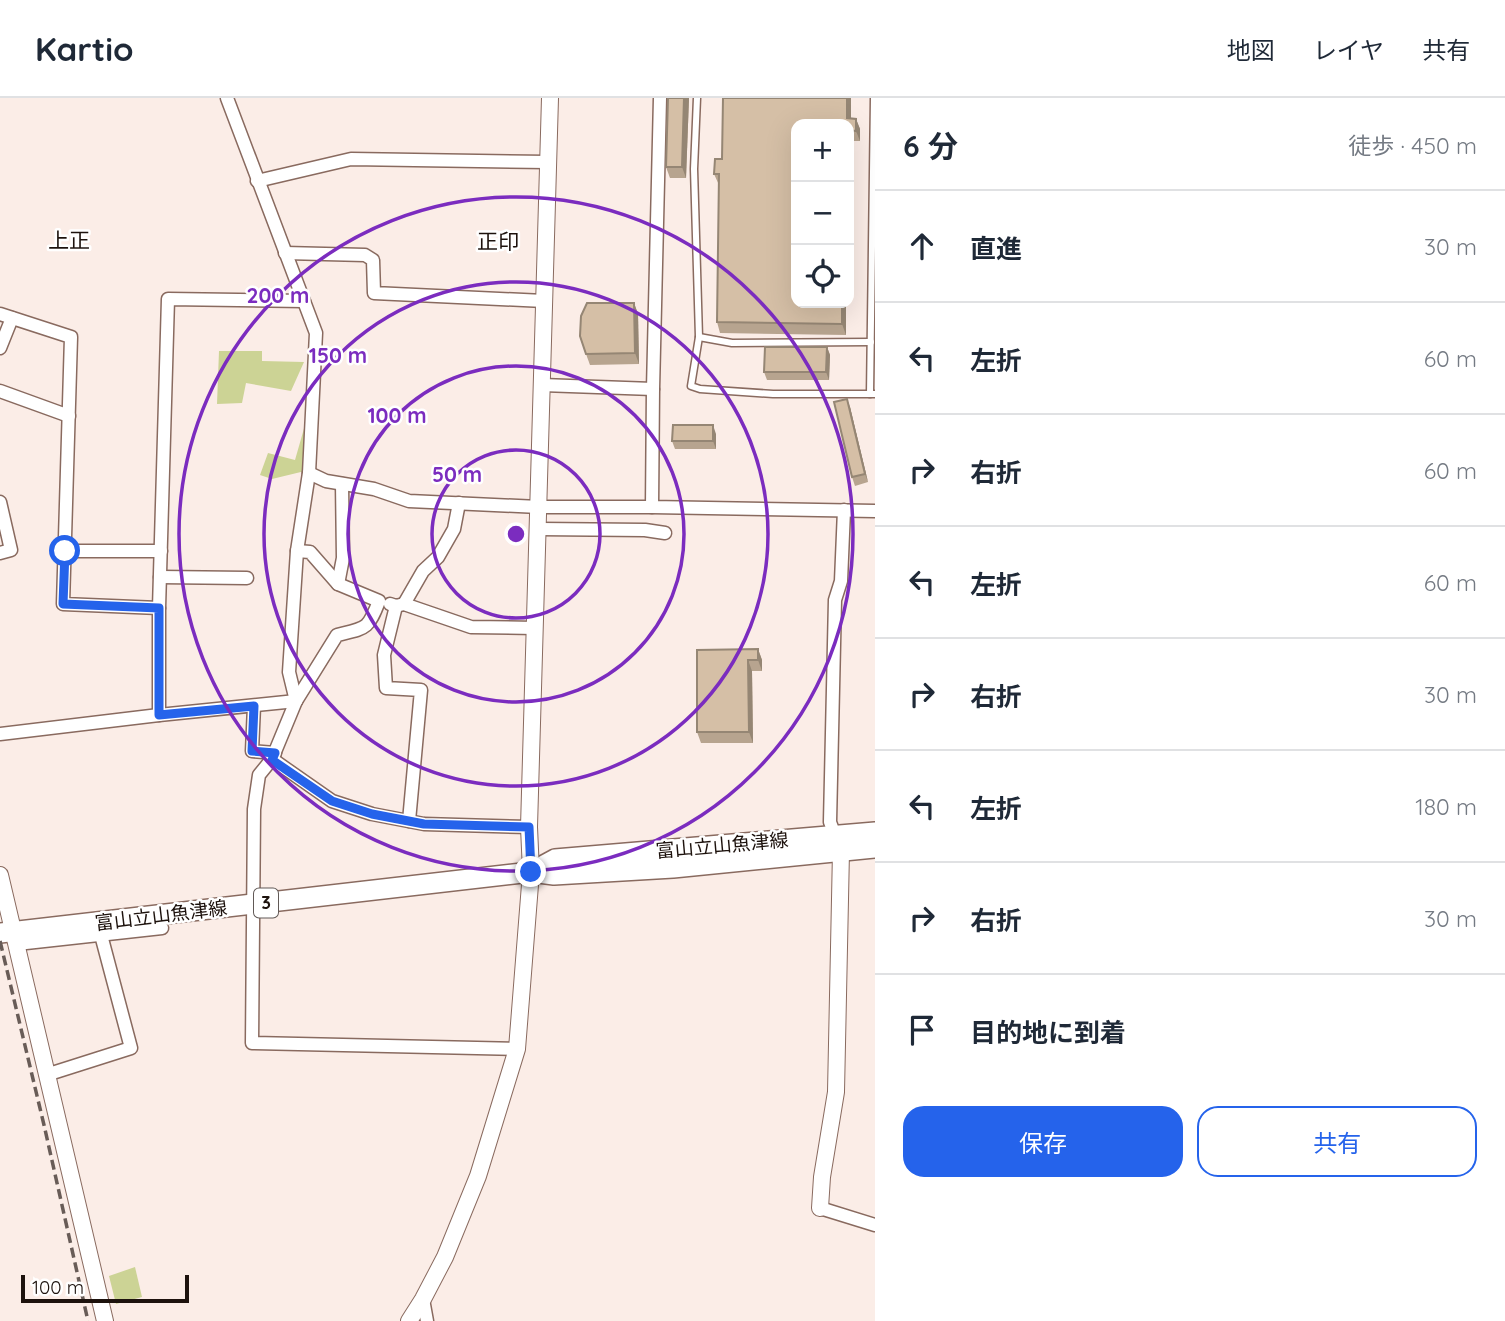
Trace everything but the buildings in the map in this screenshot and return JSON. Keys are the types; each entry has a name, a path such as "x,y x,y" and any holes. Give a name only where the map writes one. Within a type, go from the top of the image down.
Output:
{"main road":[{"name":"富山立山魚津線","path":"10,937 531,872 554,875 673,868 838,843 875,832"},
{"name":"富山立山魚津線","path":"838,843 875,848"}],"street":[{"path":"227,98 316,333 309,473 297,551 289,672 296,701"},
{"path":"409,1321 445,1257 478,1176 517,1049 531,872 529,827 550,98"},
{"path":"652,507 660,98"},
{"path":"257,181 351,159 548,162"},
{"path":"285,253 365,255 373,260 374,293 544,301"},
{"path":"159,715 160,551 169,299 304,301"},
{"path":"0,348 6,316 71,337 63,604 159,608"},
{"path":"542,385 653,389"},
{"path":"0,391 69,416"},
{"path":"309,473 327,481 374,489 409,501 539,507 875,511"},
{"path":"338,584 343,558 342,484"},
{"path":"0,502 11,550 0,553"},
{"path":"409,821 421,690 386,688 384,655 400,605 423,571 438,557 454,529 459,503"},
{"path":"844,510 841,581 835,600 830,822 838,843 836,1092 822,1177 820,1208 875,1225"},
{"path":"539,529 645,530 665,533"},
{"path":"65,551 160,551"},
{"path":"297,551 310,552 338,584 379,601 471,627 536,628"},
{"path":"160,578 247,578"},
{"path":"379,601 372,621 364,629 337,635 296,701 273,756 259,775 254,809 252,1043 517,1049"},
{"path":"0,734 296,701"},
{"path":"254,706 252,751 273,756 332,801 372,814 424,824 529,827"},
{"path":"0,875 10,937 105,1321"},
{"path":"10,937 102,935 162,928"},
{"path":"46,1075 131,1048 102,935"},
{"path":"423,1299 427,1321"}],"lane":[{"path":"697,98 694,169 699,337 691,386 700,389 773,394 873,394 871,342 874,98"},
{"path":"699,337 732,343 871,342"}],"green space":[{"path":"219,351 262,351 262,361 304,362 291,391 246,383 242,403 217,404"},
{"path":"305,425 309,426 305,471 272,479 260,475 268,453 295,460"},
{"path":"135,1267 142,1297 116,1304 109,1276"}],"railway":[{"path":"0,941 88,1321"}],"district":[{"name":"上正","path":"69,241"},
{"name":"正印","path":"498,242"}],"route":[{"path":"65,551 63,604 159,608 159,715 254,706 252,751 275,753 272,760 332,801 372,814 424,824 529,827 531,872"}]}
